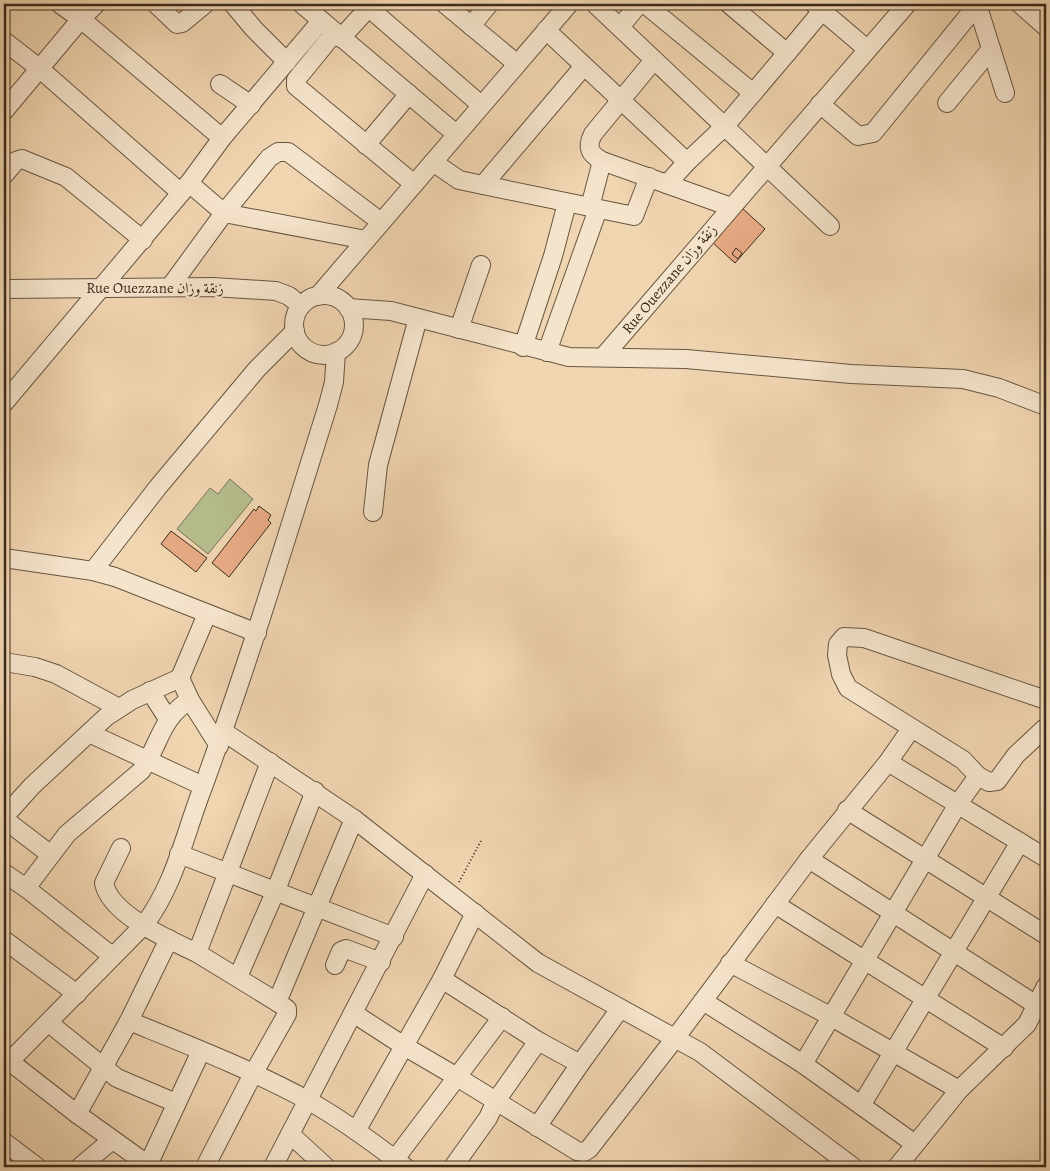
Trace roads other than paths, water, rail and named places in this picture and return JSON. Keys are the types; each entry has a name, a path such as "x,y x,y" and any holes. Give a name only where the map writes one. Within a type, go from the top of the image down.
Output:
{"street":[{"path":"60,4 82,19 222,138"},
{"path":"4,111 96,4"},
{"path":"156,4 178,24 182,23 205,4"},
{"path":"233,4 254,29 287,62"},
{"path":"302,4 456,134"},
{"path":"445,4 516,63"},
{"path":"470,26 488,4"},
{"path":"318,296 338,299 348,308 354,326 346,345 336,352 323,355 310,352 300,343 295,331 295,318 301,306 318,296 516,63 569,4"},
{"path":"595,4 830,226"},
{"path":"620,27 639,4"},
{"path":"644,4 754,93"},
{"path":"729,4 787,53"},
{"path":"977,4 1004,93"},
{"path":"820,104 858,136 873,133 977,4"},
{"path":"1020,4 1046,28"},
{"name":"Rue Ouezzane زنقة وزان","path":"603,358 903,5"},
{"path":"414,184 296,86 296,80 338,35 371,6 481,104"},
{"path":"667,184 754,93 787,53 817,7 867,49"},
{"path":"4,402 143,240 222,138 321,21"},
{"path":"546,30 688,162"},
{"path":"4,41 185,188 224,214 366,240"},
{"path":"947,103 991,49"},
{"path":"654,60 620,99 589,143 593,155 602,161 731,207"},
{"path":"483,185 584,66"},
{"path":"220,84 251,105"},
{"path":"366,145 410,94"},
{"path":"170,287 263,163 273,154 282,151 294,155 381,222"},
{"path":"4,175 16,161 22,159 60,175 74,183 143,240"},
{"path":"547,352 594,208 602,161"},
{"path":"433,162 459,180 634,216 649,177"},
{"path":"523,347 553,256 567,203"},
{"path":"459,330 481,265"},
{"name":"Rue Ouezzane زنقة وزان","path":"4,289 213,287 276,292 289,296 301,306"},
{"path":"348,308 374,308 523,347 569,357 713,361 851,374 963,379 992,386 1046,406"},
{"path":"374,512 378,465 418,318"},
{"path":"93,571 158,487 271,354 295,331"},
{"path":"201,1051 149,1166 6,1062 49,1023 144,925 161,900 222,739 256,633 328,405 334,382 336,352"},
{"path":"4,558 93,571 161,594 256,633"},
{"path":"51,854 4,818 32,786 119,708 150,691 180,678 207,614"},
{"path":"1046,700 864,638 844,636 838,644 837,655 841,674 848,688 902,720 911,729 963,760 978,776 989,782 998,781 1016,756 1046,727"},
{"path":"4,662 35,667 56,674 119,708"},
{"path":"180,678 190,700 222,739 270,762 354,819 538,963 620,1009 676,1037 725,1070 853,1167"},
{"path":"150,691 168,719"},
{"path":"26,888 67,834 126,786 148,761 168,719 190,700"},
{"path":"353,1013 577,1151 586,1151 676,1037 847,810 888,762 911,729"},
{"path":"89,733 203,786"},
{"path":"197,953 270,762"},
{"path":"888,762 1046,858"},
{"path":"803,1064 958,804 978,776"},
{"path":"238,977 276,890 314,792"},
{"path":"847,810 1046,935"},
{"path":"277,1002 354,819"},
{"path":"862,1104 1020,842"},
{"path":"121,848 104,883 105,889 113,901 144,925 238,977 287,1009 287,1014 253,1074 205,1167"},
{"path":"179,854 229,871 394,937"},
{"path":"809,859 1038,1006"},
{"path":"4,873 26,888 112,956"},
{"path":"274,1167 425,874"},
{"path":"775,904 1004,1048"},
{"path":"356,1131 442,979 475,913"},
{"path":"76,1114 129,1021 168,939"},
{"path":"4,940 77,994"},
{"path":"335,965 341,951 346,949 381,962"},
{"path":"730,963 830,1016 959,1090"},
{"path":"442,979 538,1041 580,1064"},
{"path":"897,1167 959,1090 1027,1024 1038,1006 1046,986"},
{"path":"703,1001 803,1064 862,1104 915,1144"},
{"path":"537,1127 620,1009"},
{"path":"129,1021 201,1051 308,1100 356,1131 400,1163 456,1076 502,1017"},
{"path":"49,1023 102,1067 131,1085 176,1103"},
{"path":"453,1167 488,1118 496,1101 538,1041"},
{"path":"290,1134 326,1167"},
{"path":"80,1167 112,1140"},
{"path":"4,1142 37,1167"}]}
